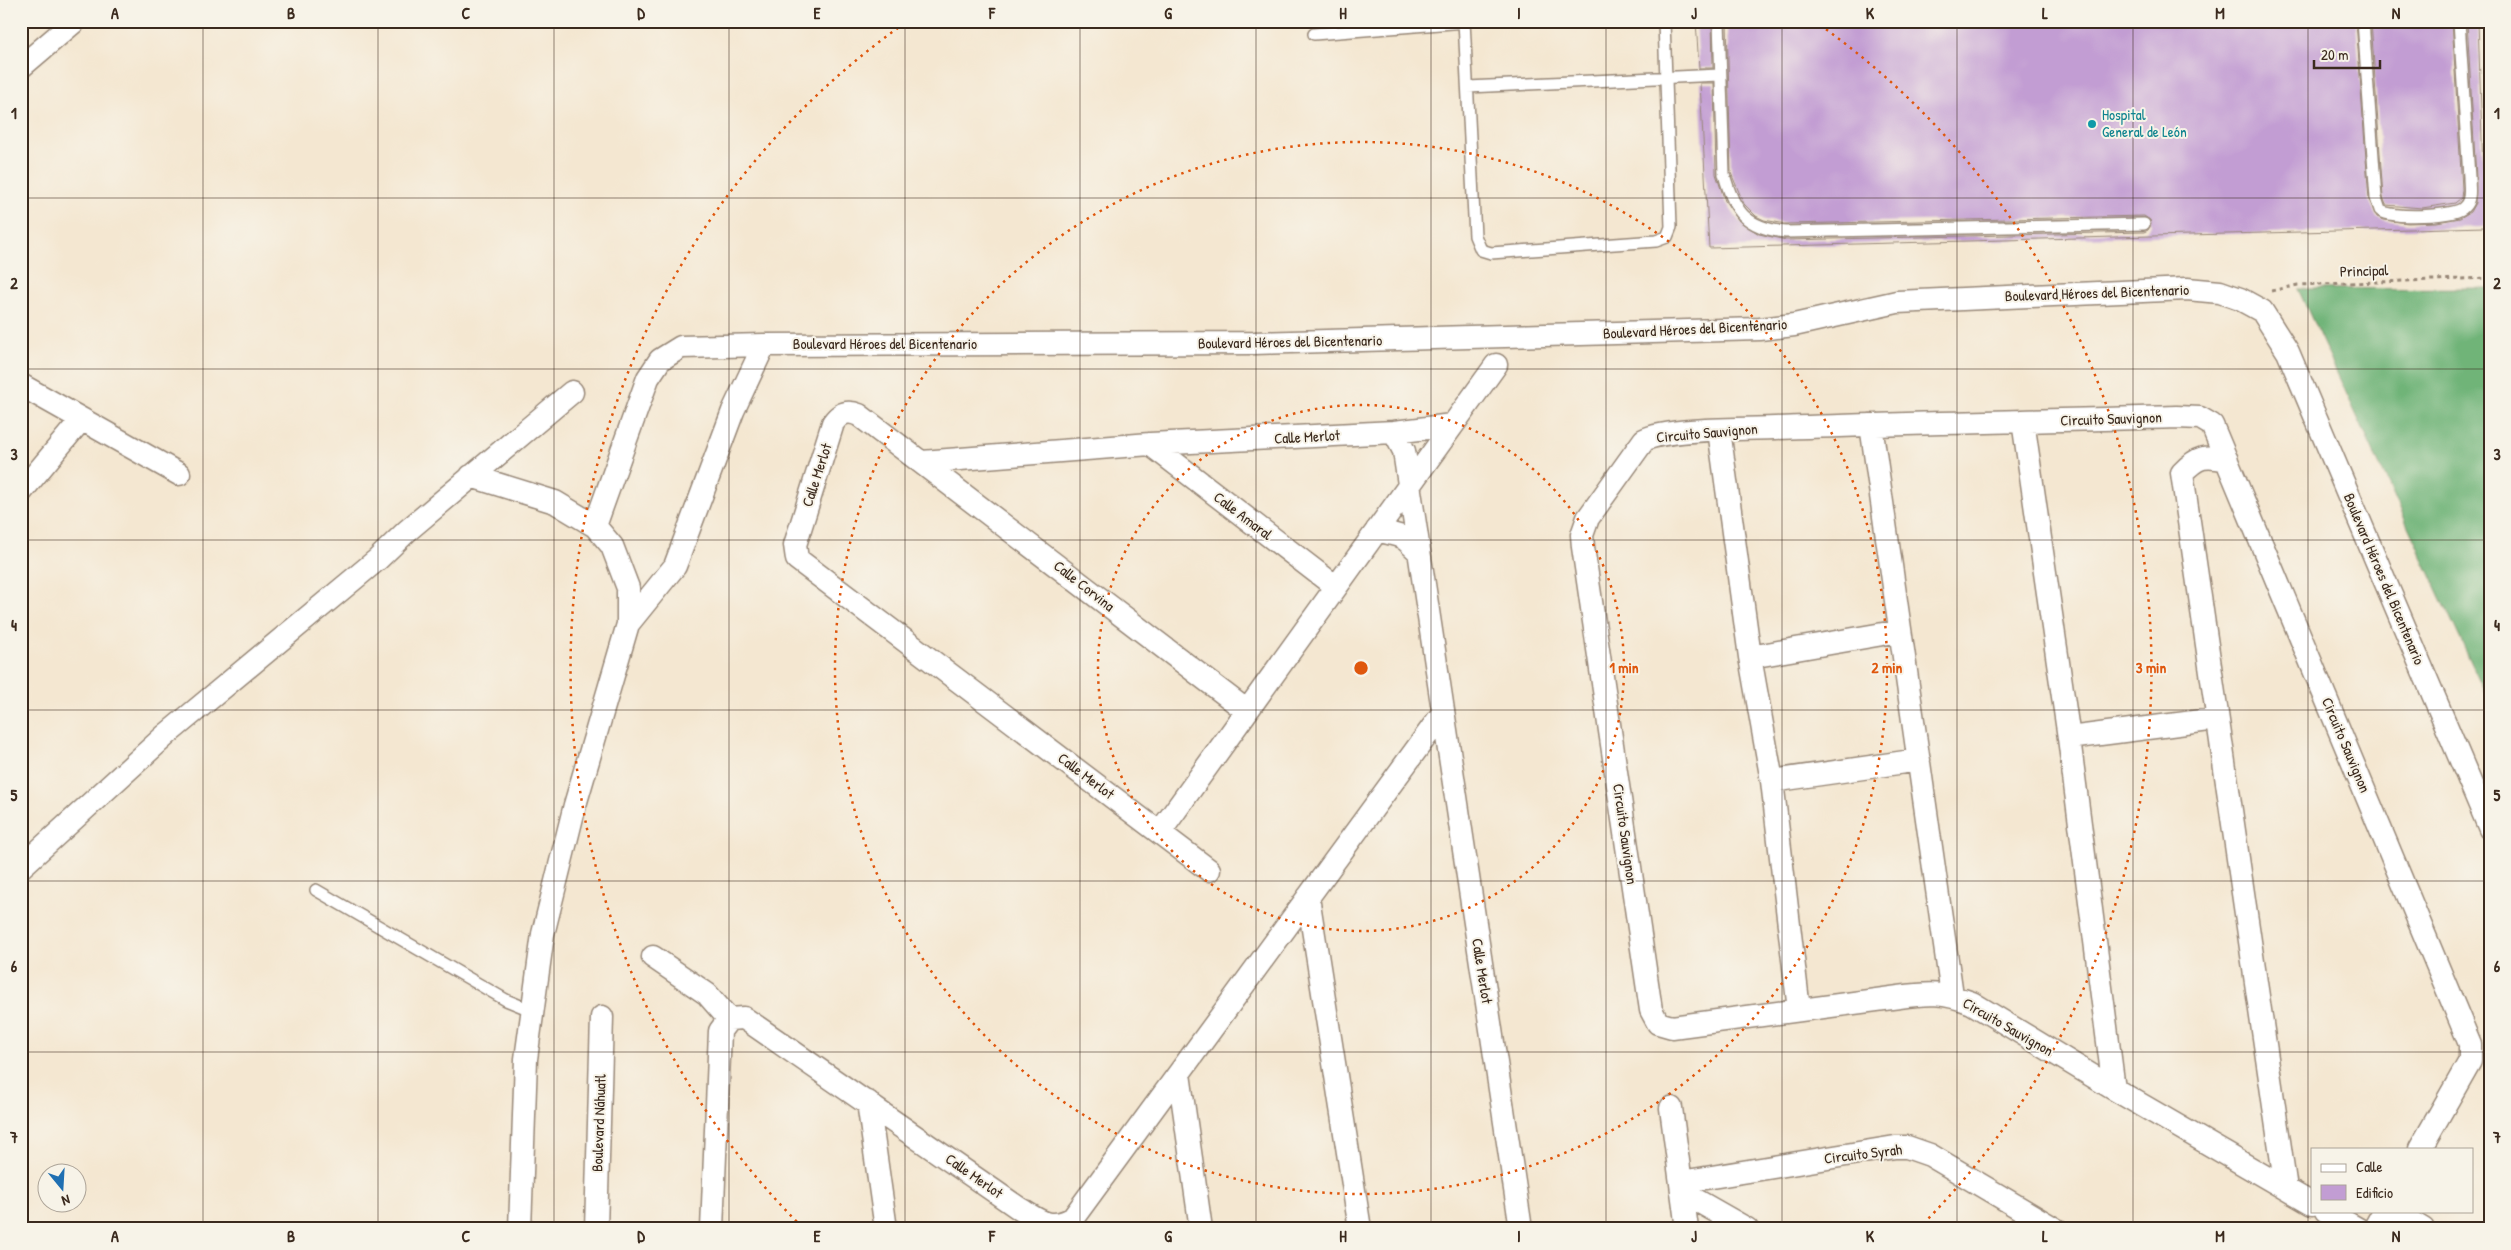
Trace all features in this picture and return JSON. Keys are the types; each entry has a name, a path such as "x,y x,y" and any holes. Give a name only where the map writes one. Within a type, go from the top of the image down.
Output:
{"street":[{"path":"21,67 75,21"},
{"name":"Boulevard Héroes del Bicentenario","path":"595,526 648,378 660,360 681,347 1434,340 1760,329 1794,325 1897,302 1929,299 2187,289 2220,292 2240,298 2262,310 2288,352 2490,829"},
{"path":"628,624 675,566 733,411 764,345"},
{"path":"1160,832 1496,365"},
{"path":"21,385 179,474"},
{"path":"21,867 166,735 378,559 407,531 572,392"},
{"name":"Calle Merlot","path":"844,412 837,416 833,423 795,545 797,560 1209,870"},
{"name":"Calle Corvina","path":"844,412 852,412 859,415 1246,711"},
{"name":"Circuito Sauvignon","path":"2311,1203 2114,1090 1972,1003 1952,995 1932,993 1672,1027 1658,1023 1653,1017 1582,535 1588,518 1644,440 1657,435 1719,430 1871,424 2200,418 2212,425 2470,1044 2470,1061 2421,1148"},
{"path":"21,492 81,420"},
{"path":"2024,421 2069,738 2114,1090"},
{"path":"1871,424 1952,995"},
{"name":"Calle Merlot","path":"922,462 1150,444 1394,432 1452,425"},
{"path":"1719,430 1750,657 1772,781 1799,1010"},
{"path":"1394,432 1404,451 1409,485"},
{"name":"Calle Amaral","path":"1150,444 1336,587"},
{"path":"2227,460 2208,456 2194,461 2182,472 2216,719 2286,1189"},
{"path":"471,476 555,502 595,526 612,546 628,588 628,624 554,884 542,934 526,1059 520,1229"},
{"name":"Calle Merlot","path":"1409,485 1520,1229"},
{"path":"1377,530 1403,537 1419,552"},
{"path":"1750,657 1900,630"},
{"name":"Calle Merlot","path":"729,1019 744,1018 1020,1208 1054,1227 1074,1218 1443,713"},
{"path":"2069,738 2216,719"},
{"path":"1414,752 1441,760 1452,771"},
{"path":"1772,781 1919,760"},
{"path":"1308,898 1360,1229"},
{"path":"653,958 707,994 729,1019 720,1031 712,1229"},
{"name":"Boulevard Náhuatl","path":"596,1229 602,1017"},
{"path":"1179,1074 1202,1229"},
{"path":"868,1102 886,1229"},
{"path":"1671,1108 1687,1229"},
{"name":"Circuito Syrah","path":"1681,1187 1895,1147 1908,1147 1930,1154 2055,1229"},
{"path":"1681,1187 1747,1229"},
{"path":"2328,1212 2358,1229"},
{"path":"2374,1229 2383,1212"},
{"path":"2395,1212 2423,1229"}],"lane":[{"path":"1314,34 1464,22 1475,236 1477,247 1485,253 1662,240 1670,232 1664,21"},
{"path":"1718,21 1722,156 1729,193 1744,217 1752,224 1767,230 1786,232 2144,224"},
{"path":"2363,21 2376,198 2380,210 2393,215 2451,214 2459,212 2468,202 2469,177 2459,21"},
{"path":"1468,88 1719,75"},
{"path":"316,890 506,1000 533,1011"}],"path":[{"name":"Principal","path":"2240,298 2298,285 2490,278"}],"green space":[{"path":"2490,288 2490,703 2298,289"}],"building":[{"path":"1696,21 1712,21 1713,68 1699,68"},
{"name":"Hospital General de León","path":"1727,21 2356,21 2369,200 2377,217 2384,220 2408,223 2437,222 2460,218 2470,212 2475,203 2476,177 2467,21 2478,21 2485,227 1709,248 1700,83 1714,83 1716,174 1725,201 1739,221 1759,234 1786,240 2144,232 2148,230 2151,224 2150,220 2144,216 1786,224 1764,220 1756,216 1744,204 1731,173"},
{"path":"2371,21 2452,21 2462,189 2461,198 2455,203 2422,208 2386,205 2383,197"}],"place":[{"name":"Hospital General de León","path":"2092,124"}]}
